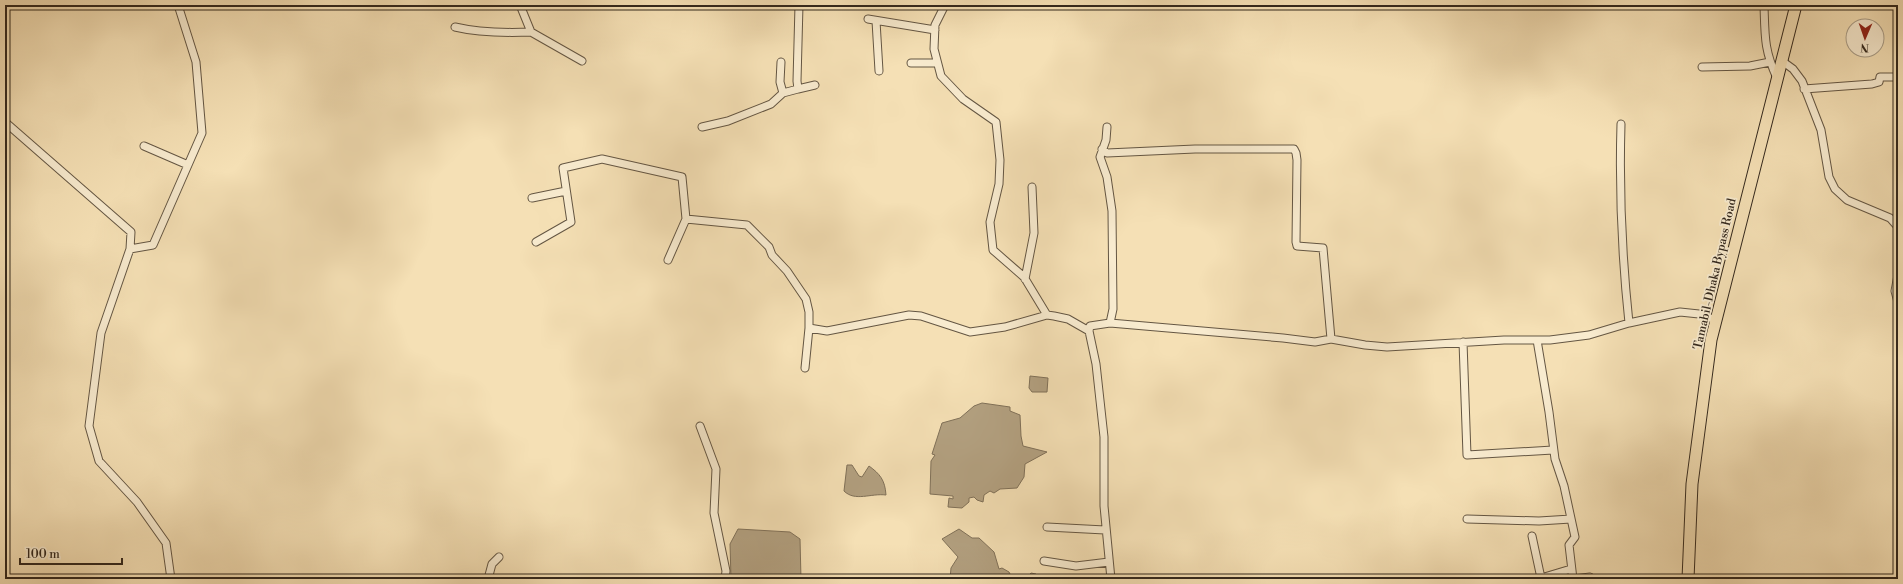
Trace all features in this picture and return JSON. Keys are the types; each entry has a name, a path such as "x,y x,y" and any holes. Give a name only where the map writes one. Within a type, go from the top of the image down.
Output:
{"highway":[{"name":"Tamabil-Dhaka Bypass Road","path":"1688,579 1692,484 1711,340 1796,5"}],"street":[{"path":"130,249 153,244 202,133 196,62 178,5"},
{"path":"520,5 531,32"},
{"path":"798,89 796,81 799,5"},
{"path":"945,5 935,30 934,50 941,76 963,99 996,122 1000,160 999,184 990,222 994,250 1025,280 1047,315"},
{"path":"1764,5 1765,43 1770,62 1777,78"},
{"path":"868,20 935,30"},
{"path":"876,21 879,71"},
{"path":"455,27 472,31 501,33 531,32 582,61"},
{"path":"1782,61 1799,75 1821,130 1829,177 1835,189 1847,200 1890,218 1898,227"},
{"path":"781,62 780,82 783,92"},
{"path":"1702,67 1750,66 1770,62"},
{"path":"911,63 937,63"},
{"path":"1804,90 1872,84 1879,82 1880,77 1883,76 1898,77"},
{"path":"702,127 728,121 771,104 783,92 815,85"},
{"path":"5,122 131,232 130,249 102,333 89,426 99,461 137,502 166,542 171,579"},
{"path":"1621,124 1620,169 1624,270 1629,323"},
{"path":"1106,127 1106,140 1100,157 1107,177 1112,212 1113,309 1110,323"},
{"path":"144,146 188,165"},
{"path":"1102,150 1107,153 1195,149 1294,149 1297,160 1296,242 1297,246 1301,247 1323,248 1331,339"},
{"path":"536,242 571,222 563,168 602,159 682,177 686,219 668,260"},
{"path":"1025,280 1034,233 1032,187"},
{"path":"532,198 566,191"},
{"path":"686,219 747,225 769,247 772,255 787,271 806,299 809,312 809,328 805,368"},
{"path":"1898,275 1895,291 1898,302"},
{"path":"1111,579 1105,530 1104,437 1096,364 1089,331 1090,326 1110,323 1283,338 1309,342 1331,339 1387,347 1463,342 1550,340 1589,335 1629,323 1680,312 1699,314 1716,320"},
{"path":"809,328 827,331 909,315 921,316 970,332 1005,327 1047,315 1068,319 1089,331"},
{"path":"1537,340 1550,412 1553,450 1564,486 1575,537 1569,545 1571,569 1574,579 1590,577 1591,579"},
{"path":"1463,342 1463,380 1467,455 1553,450"},
{"path":"700,426 716,469 714,514 726,571 725,579"},
{"path":"1467,519 1571,519"},
{"path":"1047,527 1105,530"},
{"path":"1532,536 1541,578 1571,569"},
{"path":"488,579 492,564 499,557"},
{"path":"1044,561 1076,566 1109,562"}],"shaded area":[{"path":"1030,376 1048,378 1047,392 1032,392 1029,388"},
{"path":"982,403 1010,407 1010,411 1020,415 1023,446 1047,452 1025,464 1024,477 1017,488 1000,489 994,493 990,491 984,495 983,502 974,497 969,498 969,502 962,508 948,507 949,498 953,499 953,496 930,494 931,461 935,455 932,454 942,423 960,418 974,406"},
{"path":"847,465 852,465 859,476 862,477 869,466 873,469 883,481 886,495 858,497 844,491"},
{"path":"738,529 790,532 800,539 801,579 731,578 730,544"},
{"path":"959,529 972,538 979,538 994,552 999,569 1002,568 1009,572 1011,576 1027,577 1031,573 1036,574 1038,579 950,579 951,568 958,557 942,539"}]}
